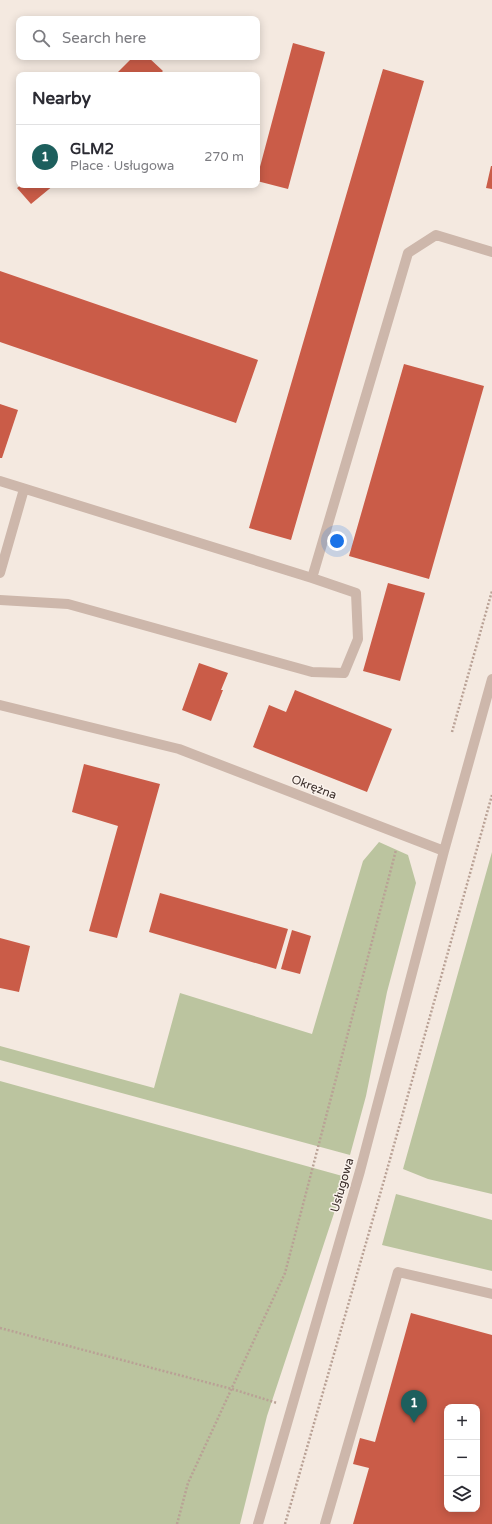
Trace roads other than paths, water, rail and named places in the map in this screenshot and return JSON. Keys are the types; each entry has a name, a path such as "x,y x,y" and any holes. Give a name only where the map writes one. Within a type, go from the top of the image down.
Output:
{"street":[{"path":"312,578 408,252 436,235 492,252"},
{"path":"0,481 356,592 358,639 344,673 312,672 68,604 0,600"},
{"path":"0,573 24,489"},
{"path":"444,851 492,679"},
{"name":"Okrężna","path":"0,705 179,749 400,834 426,846 444,851"},
{"name":"Usługowa","path":"258,1524 360,1170 444,851"},
{"path":"325,1524 398,1272 492,1294"}],"place":[{"name":"GLM2","path":"414,1423"}]}
